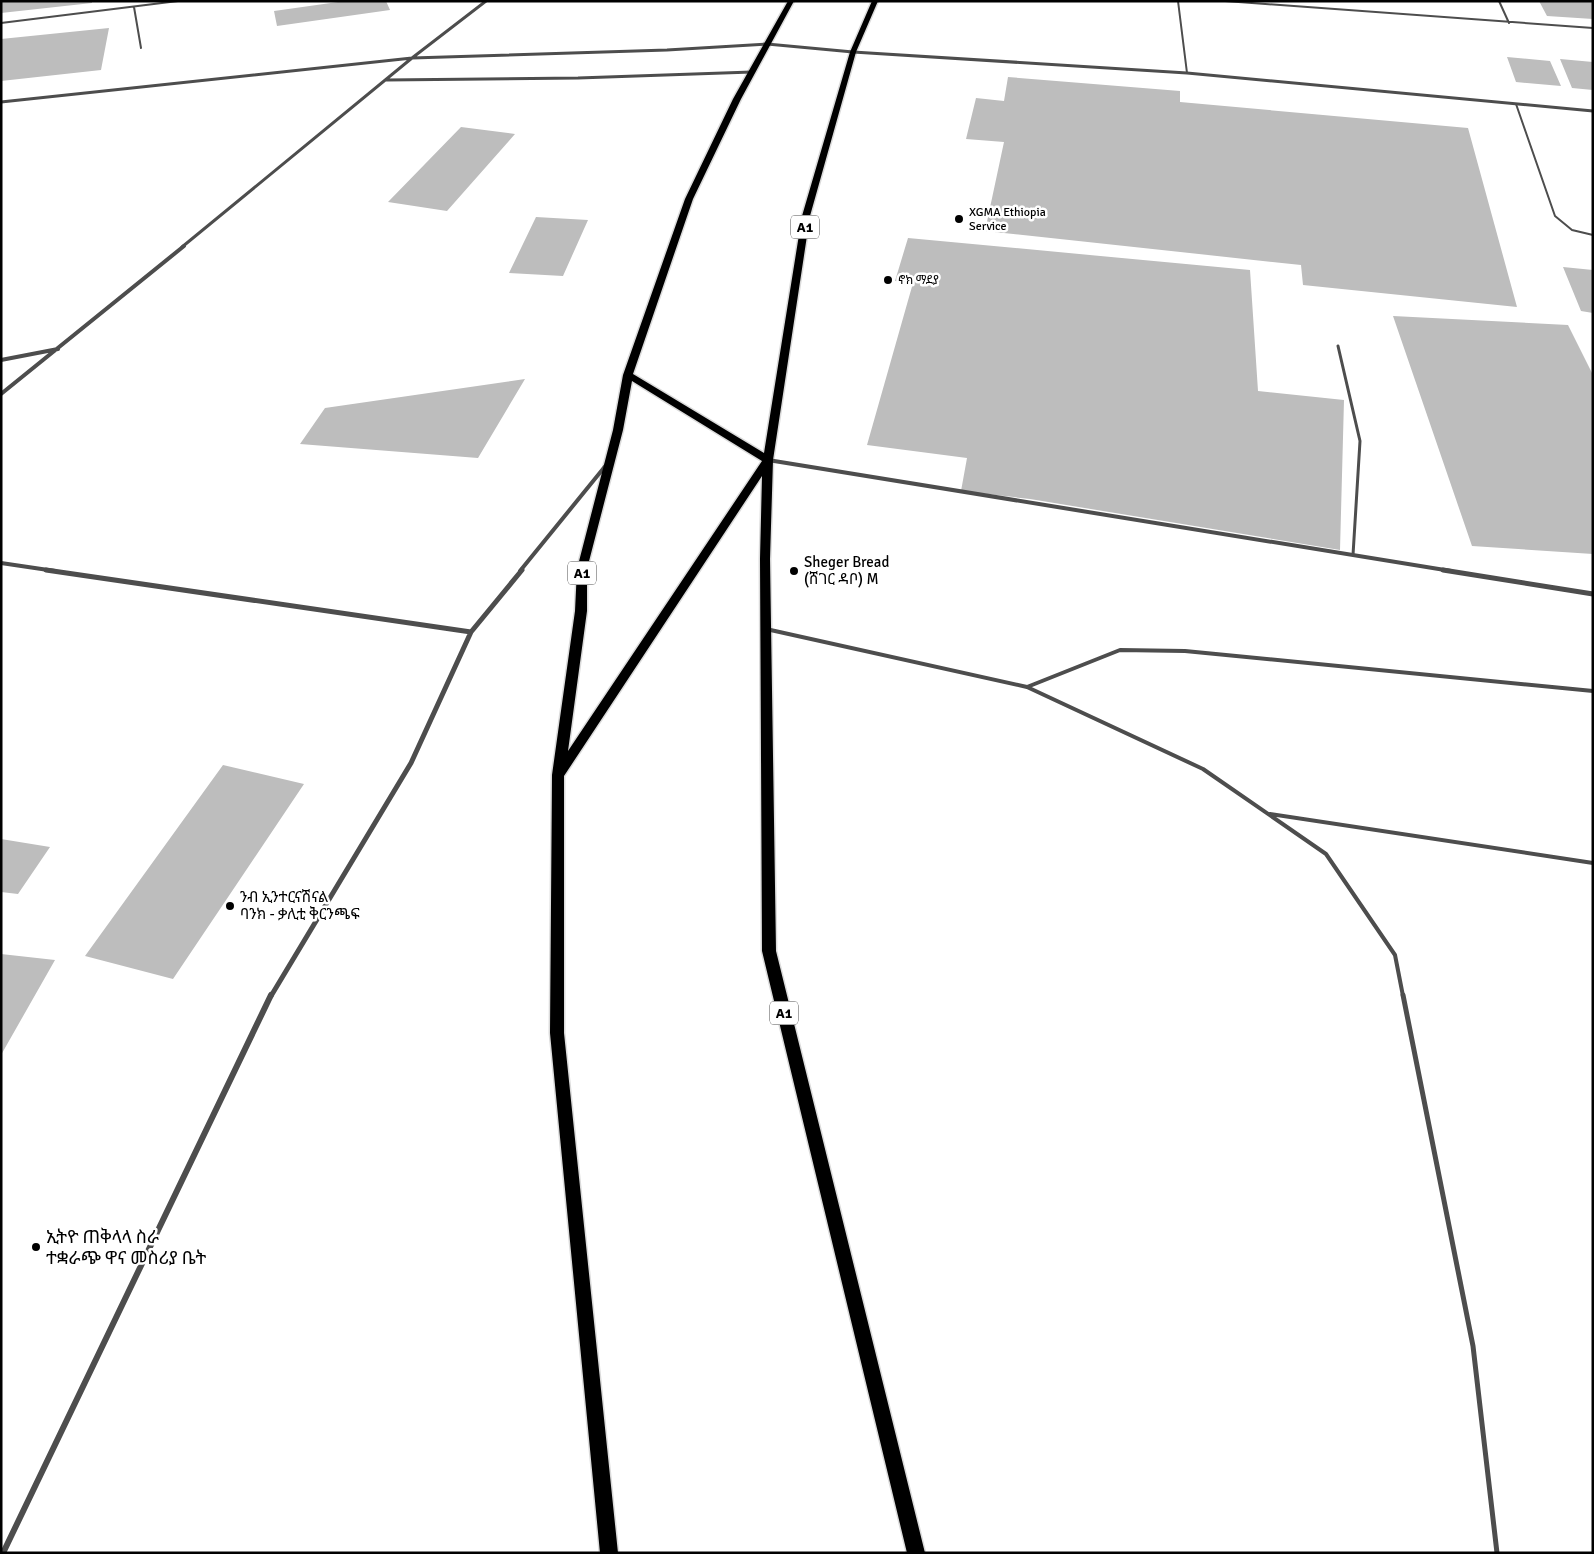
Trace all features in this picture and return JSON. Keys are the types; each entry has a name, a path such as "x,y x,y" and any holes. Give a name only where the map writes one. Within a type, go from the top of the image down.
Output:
{"main road":[{"name":"A1","path":"609,1553 557,1033 558,775 580,611 582,569 610,461 628,375 689,199 752,72 791,1"},
{"name":"A1","path":"875,1 852,52 806,216 768,460 766,629 769,951 916,1553"},
{"path":"628,375 768,460"},
{"name":"A1","path":"558,775 768,460"}],"street":[{"path":"1,394 60,348 412,58 486,1"},
{"path":"1,102 412,58 667,50 767,44 852,52 1187,73 1593,110"},
{"path":"385,80 578,78 752,72"},
{"path":"1,360 60,348"},
{"path":"768,460 1593,594"},
{"path":"3,1553 278,981 411,763 472,632 510,582 610,461"},
{"path":"1,563 472,632"}],"lane":[{"path":"1,22 178,1"},
{"path":"1178,1 1187,73"},
{"path":"1225,1 1593,28"},
{"path":"1499,1 1509,23"},
{"path":"134,7 140,48"},
{"path":"1516,104 1555,216 1564,226 1578,233 1593,235"},
{"path":"1338,346 1360,442 1353,555"},
{"path":"766,629 1028,687 1203,769 1326,854 1395,955 1473,1346 1497,1553"},
{"path":"1028,687 1120,650 1185,650 1593,691"},
{"path":"1268,814 1593,863"}],"building":[{"path":"1,1 92,1 92,3 1,13"},
{"path":"345,1 386,1 390,10 277,26 274,11"},
{"path":"1539,1 1593,1 1593,19 1547,16"},
{"path":"109,28 101,70 1,81 1,39"},
{"path":"1507,57 1550,61 1561,86 1516,82"},
{"path":"1560,59 1593,62 1593,90 1572,88"},
{"path":"1008,77 1180,91 1180,102 1468,128 1517,307 1303,285 1301,265 985,231 1004,142 966,139 976,98 1004,101"},
{"path":"461,127 515,134 447,211 388,202"},
{"path":"536,217 588,220 563,276 509,273"},
{"path":"908,238 1250,270 1258,391 1344,400 1340,550 1030,499 961,491 967,458 867,445 913,283 895,281"},
{"path":"1563,267 1593,270 1593,313 1581,311"},
{"path":"1393,316 1568,325 1593,375 1593,554 1472,546"},
{"path":"525,379 478,458 300,444 325,408"},
{"path":"223,765 304,784 173,979 85,956"},
{"path":"1,839 50,847 18,894 1,892"},
{"path":"1,954 55,960 1,1055"}],"place":[{"name":"XGMA Ethiopia Service","path":"959,219"},
{"name":"ኖክ ማደያ","path":"888,280"},
{"name":"Sheger Bread (ሸገር ዳቦ) M","path":"794,571"},
{"name":"ንብ ኢንተርናሽናል ባንክ - ቃሊቲ ቅርንጫፍ","path":"230,906"},
{"name":"ኢትዮ ጠቅላላ ስራ ተቋራጭ ዋና መስሪያ ቤት","path":"36,1247"}]}
